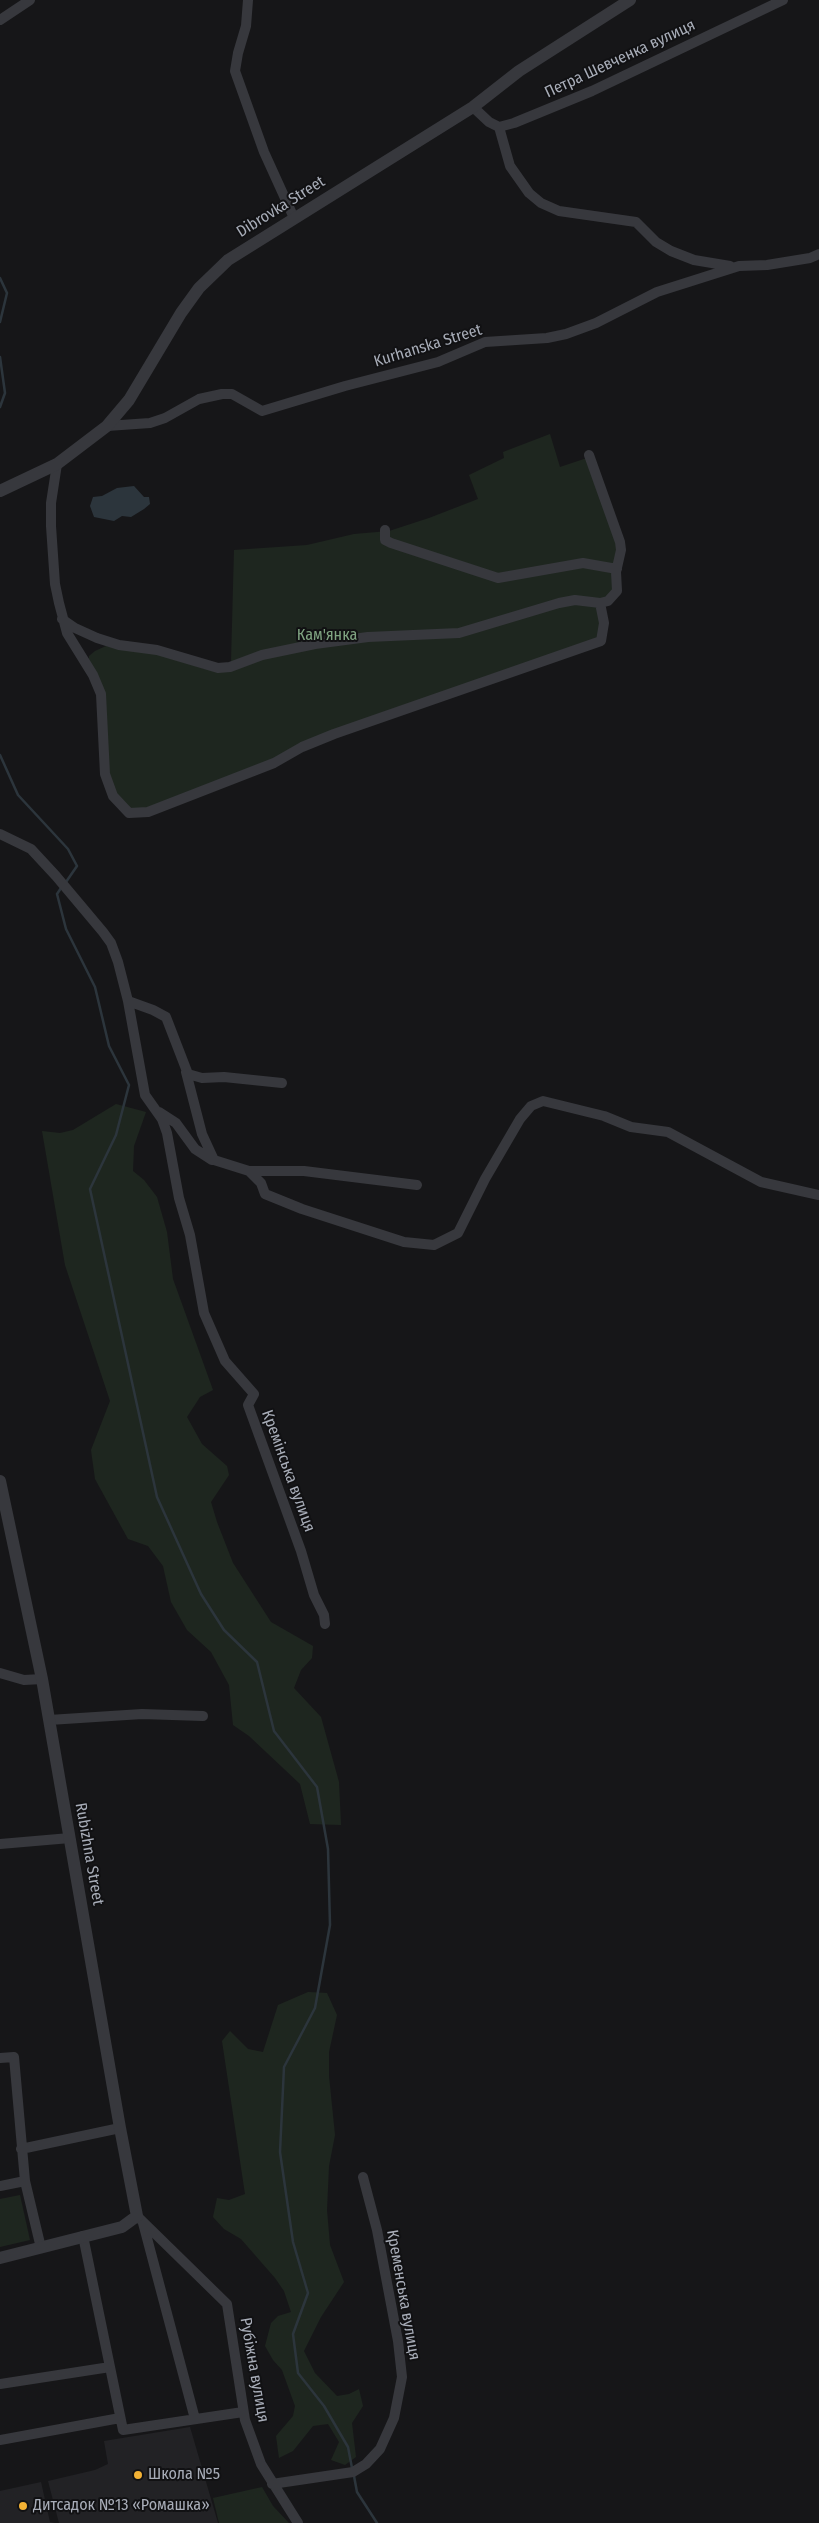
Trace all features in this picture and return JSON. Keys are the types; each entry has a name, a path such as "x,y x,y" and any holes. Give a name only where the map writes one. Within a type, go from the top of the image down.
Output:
{"street":[{"path":"0,20 30,0"},
{"path":"248,0 246,26 235,70 264,152 294,218"},
{"name":"Dibrovka Street","path":"0,490 57,464 108,426 129,400 181,313 199,288 228,260 473,106 519,71 630,0"},
{"name":"Петра Шевченка вулиця","path":"499,127 592,91 783,0"},
{"path":"473,106 489,122 499,127 510,166 528,192 541,203 559,211 636,222 656,242 671,251 694,260 718,266 738,266"},
{"name":"Kurhanska Street","path":"108,426 150,423 165,418 199,399 222,394 232,394 262,411 345,386 438,362 485,342 547,338 566,334 596,323 657,292 738,266 767,265 816,258"},
{"path":"62,619 75,628 119,645 157,650 218,668 230,667 262,655 315,644 368,637 459,633 520,613 575,600 600,603 608,601 617,590 616,569 621,550 618,533 604,501 589,455"},
{"path":"57,464 51,502 55,584 62,619 75,647 93,675 101,694 104,762 108,784 118,802 129,813 148,812 274,763 302,747 334,734 601,640 604,623 600,603"},
{"path":"385,530 384,537 387,541 491,576 503,577 583,563 616,569"},
{"name":"Кремінська вулиця","path":"0,834 30,849 60,880 111,943 128,1001 145,1095 168,1133 204,1312 226,1361 239,1379 254,1394 248,1405 295,1533 314,1595 324,1615 325,1624"},
{"name":"Кремінська вулиця","path":"128,1001 166,1017 173,1030 209,1154 214,1160 249,1171 304,1171 417,1185"},
{"path":"186,1072 191,1076 202,1078 224,1077 282,1083"},
{"path":"249,1171 261,1183 265,1194 323,1216 412,1243 434,1245 458,1232 465,1222 485,1179 525,1111 543,1101 604,1116 631,1127 668,1132 761,1182 819,1195"},
{"name":"Кремінська вулиця","path":"155,1109 176,1123 196,1149 210,1160 225,1162"},
{"name":"Rubizhna Street","path":"0,1481 42,1679 120,2128 140,2219"},
{"path":"0,1673 24,1680 42,1679"},
{"path":"49,1720 142,1714 203,1716"},
{"path":"0,1844 70,1838"},
{"path":"0,2058 14,2057 25,2181 41,2248"},
{"path":"21,2150 120,2128"},
{"name":"Кременська вулиця","path":"272,2484 350,2473 366,2464 383,2443 394,2418 402,2377 398,2341 363,2177"},
{"path":"0,2186 25,2181"},
{"path":"0,2258 122,2227 140,2219 195,2419"},
{"name":"Рубіжна вулиця","path":"140,2219 227,2304 243,2412 261,2464 298,2523"},
{"path":"83,2236 123,2430 243,2412"},
{"path":"0,2384 110,2367"},
{"path":"0,2440 120,2418"}],"shaded area":[{"path":"134,486 144,497 149,497 150,504 144,509 131,517 122,516 114,521 94,517 90,506 93,497 102,496 117,488"},
{"name":"Школа №5","path":"190,2427 218,2523 59,2523 48,2481 95,2470 108,2464 104,2441"},
{"name":"Дитсадок №13 «Ромашка»","path":"41,2482 50,2522 55,2523 0,2523 0,2491"}],"green space":[{"name":"Кам'янка","path":"550,434 560,467 587,458 619,544 615,591 605,598 599,638 156,807 130,809 117,796 108,769 105,729 89,656 106,646 157,654 205,669 231,662 234,550 307,545 354,534 389,531 429,518 478,499 469,475 504,458 503,452"},
{"path":"116,1104 146,1112 134,1146 133,1171 144,1180 157,1197 167,1232 173,1279 213,1390 200,1397 187,1417 202,1444 227,1466 229,1475 211,1502 217,1522 233,1563 271,1622 313,1646 312,1658 301,1670 294,1688 321,1717 339,1782 341,1825 310,1824 300,1784 249,1736 233,1725 229,1685 211,1652 187,1630 171,1602 163,1566 148,1546 128,1539 95,1479 91,1450 110,1401 65,1265 42,1131 60,1133 73,1130"},
{"path":"308,1992 327,1993 337,2015 329,2052 329,2076 335,2135 329,2166 327,2210 330,2245 344,2282 321,2317 304,2351 315,2373 337,2396 349,2394 359,2389 363,2406 352,2423 356,2457 345,2465 331,2460 339,2442 328,2424 313,2426 293,2451 279,2458 276,2436 293,2416 295,2406 282,2370 273,2360 265,2346 271,2323 278,2316 291,2312 284,2291 275,2278 241,2239 224,2229 213,2217 217,2198 229,2200 245,2194 222,2041 230,2031 248,2049 263,2052 278,2005"},
{"path":"20,2195 30,2240 0,2247 0,2199"},
{"path":"262,2487 273,2506 289,2523 219,2523 213,2498"}],"waterway":[{"path":"0,278 7,293 0,322"},
{"path":"0,357 5,393 0,407"},
{"path":"0,755 18,795 68,849 77,866 66,882"},
{"path":"61,888 57,894 66,929 95,987 109,1046 129,1085 116,1135 90,1189 157,1497 201,1594 224,1630 257,1662 274,1731 317,1787 328,1849 330,1925 315,2008 284,2067 280,2152 293,2242 308,2293 293,2334 298,2373 324,2406 348,2447 352,2468"},
{"path":"354,2476 357,2492 377,2523"}],"place":[{"name":"Школа №5","path":"138,2475"},
{"name":"Дитсадок №13 «Ромашка»","path":"23,2506"}]}
